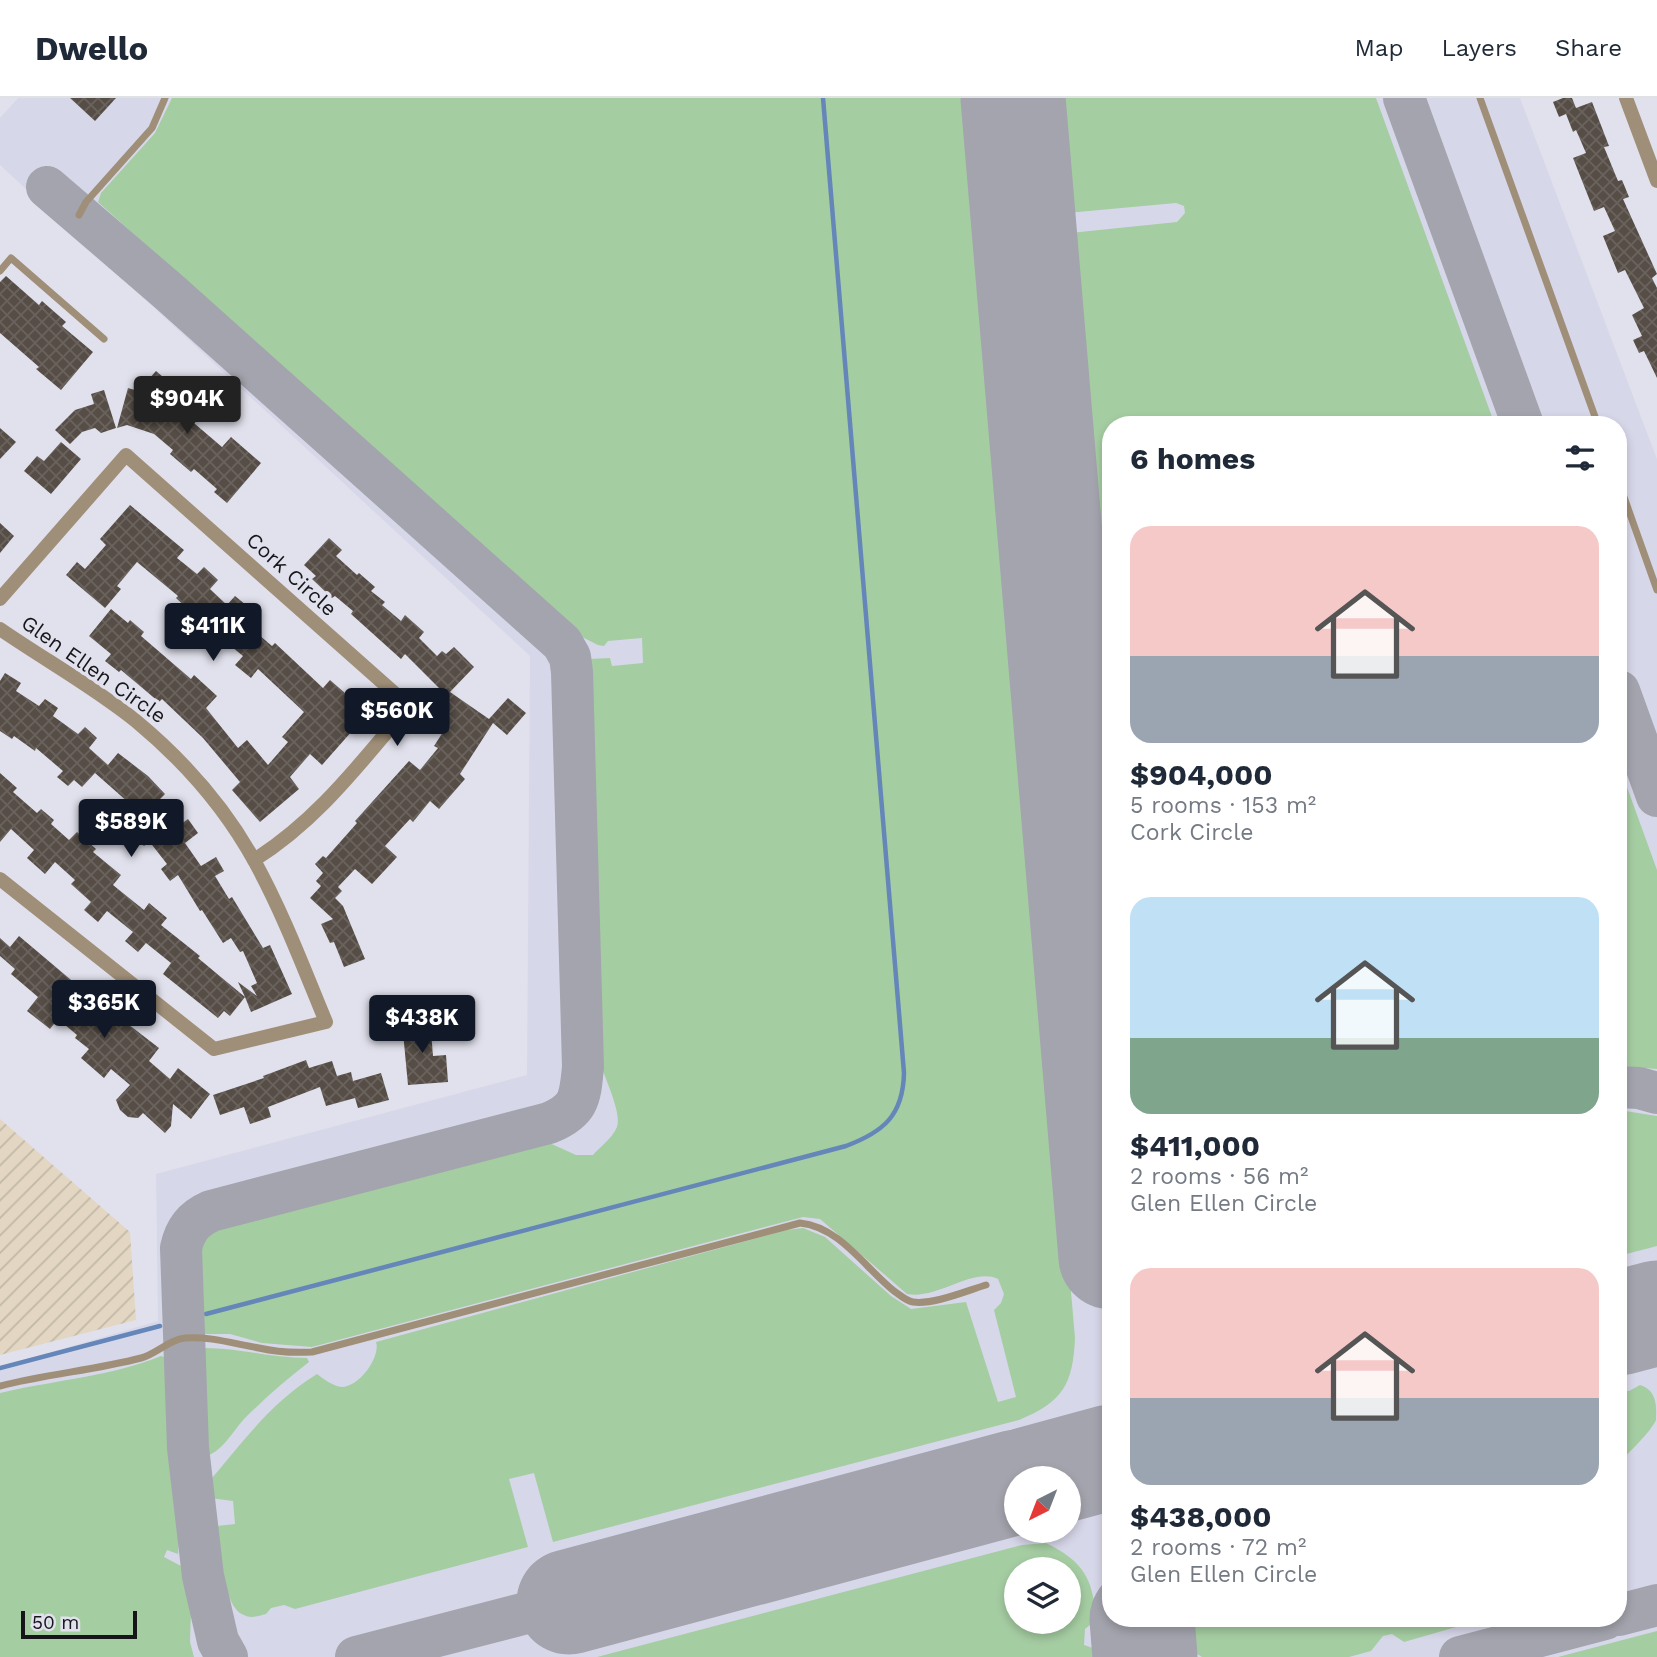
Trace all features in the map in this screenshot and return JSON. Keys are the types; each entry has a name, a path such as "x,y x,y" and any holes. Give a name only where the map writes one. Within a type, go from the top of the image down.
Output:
{"street":[{"path":"1626,98 1657,181"},
{"name":"Cork Circle","path":"0,599 126,454 409,706 306,822 254,859"},
{"name":"Glen Ellen Circle","path":"0,629 136,721 169,750 204,789 254,859 271,892 326,1022 214,1049 0,879"}],"lane":[{"path":"79,215 86,202 152,128 165,98"},
{"path":"1480,98 1595,416"},
{"path":"0,271 11,258 104,339"},
{"path":"1627,506 1657,590"},
{"path":"0,1386 108,1366 146,1356 182,1338 236,1342 288,1353 312,1352 800,1223 812,1224 826,1230 905,1300 914,1302 940,1298 986,1285"}],"shaded area":[{"path":"18,98 1520,98 1657,459 1657,1657 0,1657 0,1367 158,1321 156,1174 527,1075 530,656 0,165 0,118"},
{"path":"0,1119 130,1232 136,1320 0,1355"}],"green space":[{"path":"172,98 968,98 1075,1338 1068,1379 1063,1390 1046,1406 1019,1420 553,1542 534,1473 509,1479 528,1547 295,1609 284,1605 271,1608 266,1614 252,1617 237,1610 227,1589 217,1526 235,1524 233,1501 210,1498 207,1484 271,1410 300,1385 317,1374 342,1387 349,1386 362,1377 372,1363 377,1348 376,1342 787,1230 803,1228 825,1237 891,1296 911,1309 966,1302 998,1402 1016,1397 994,1310 1001,1303 1004,1294 998,1279 977,1277 919,1295 907,1294 820,1219 803,1217 312,1347 262,1343 230,1334 204,1334 198,1294 198,1264 200,1250 214,1231 545,1141 576,1155 593,1155 614,1133 618,1123 617,1115 599,1060 588,659 610,658 612,666 643,663 642,638 608,641 604,646 582,637 98,202 101,193 155,133"},
{"path":"1057,98 1376,98 1492,416 1102,416 1102,616 1070,233 1177,222 1185,213 1184,206 1176,203 1067,213"},
{"path":"1627,787 1657,870 1657,1069 1627,1067"},
{"path":"1627,1111 1657,1116 1657,1246 1627,1254"},
{"path":"205,1348 307,1358 309,1362 254,1410 219,1449 207,1456 201,1420"},
{"path":"161,1356 172,1359 180,1525 178,1554 167,1550 164,1557 181,1566 191,1611 190,1642 194,1657 0,1657 0,1393 102,1374"},
{"path":"1640,1385 1649,1390 1654,1398 1656,1420 1627,1454 1627,1391"},
{"path":"1034,1544 1048,1544 1069,1557 1004,1557 1004,1634 1081,1634 1081,1569 1089,1582 1096,1620 1085,1629 1084,1645 1102,1651 1102,1657 597,1657"},
{"path":"1189,1627 1456,1627 1404,1642 1392,1634 1383,1636 1371,1651 1349,1657 1202,1657 1191,1650"},
{"path":"1657,1631 1657,1657 1558,1657"}],"building":[{"path":"70,98 116,98 95,121"},
{"path":"1572,98 1576,108 1592,102 1609,146 1604,147 1618,181 1622,180 1629,197 1623,199 1657,274 1652,278 1657,288 1657,378 1644,351 1639,353 1633,340 1642,336 1632,315 1644,308 1625,270 1618,273 1603,236 1615,231 1604,207 1594,211 1573,158 1586,153 1566,114 1559,117 1553,102"},
{"path":"6,276 39,305 42,301 66,322 62,326 93,352 61,390 0,333 0,282"},
{"path":"156,371 191,401 181,412 222,447 231,437 261,463 227,503 214,492 217,489 194,469 191,472 170,454 173,450 154,434 127,425 117,428 128,388 138,391"},
{"path":"104,390 116,428 101,433 95,428 82,432 70,444 55,430 75,410 94,404 91,394"},
{"path":"0,428 16,442 0,459"},
{"path":"61,442 81,459 51,494 24,471 37,456 44,461"},
{"path":"130,505 184,550 177,558 197,574 204,567 218,580 210,589 227,605 235,596 246,605 238,614 255,629 253,630 272,646 275,643 323,688 330,680 368,713 322,765 310,754 290,777 299,789 260,822 232,790 240,782 203,738 162,699 159,702 121,670 119,672 105,661 111,654 89,636 111,609 128,623 130,620 144,632 141,636 191,679 194,675 217,696 206,708 238,748 247,740 268,765 288,742 282,737 304,712 258,669 251,678 235,665 243,656 137,562 117,586 121,589 105,608 66,575 77,562 85,569 106,545 100,539"},
{"path":"0,523 14,536 0,553"},
{"path":"329,538 342,550 336,556 375,587 371,591 385,602 382,605 401,621 405,615 424,632 419,638 437,656 442,651 446,654 454,647 474,667 450,692 489,719 508,698 526,713 507,735 493,723 460,774 465,779 439,809 430,801 413,822 410,819 385,846 397,857 372,884 355,869 338,887 342,891 335,898 343,906 365,959 344,967 334,942 330,943 321,924 333,919 310,898 321,886 316,881 323,873 315,864 323,856 326,858 409,761 420,770 438,748 434,746 443,732 441,690 405,654 401,659 351,614 353,611 335,596 332,598 312,579 316,576 304,565"},
{"path":"5,673 21,683 16,691 39,706 45,699 58,708 53,716 78,734 85,727 97,738 89,748 108,765 118,753 148,776 165,794 155,804 176,828 188,819 198,833 185,843 201,866 216,857 224,871 215,876 229,899 232,897 263,948 270,945 292,994 251,1012 238,982 257,996 251,986 257,983 243,951 240,952 231,938 223,943 178,875 170,881 161,869 167,864 149,841 144,846 133,834 137,831 126,820 137,810 95,773 82,787 74,780 68,786 57,777 63,771 36,748 35,751 14,736 12,739 0,731 0,681"},
{"path":"0,773 17,788 13,792 37,813 41,809 54,820 51,824 69,840 77,832 96,849 93,852 121,875 113,885 144,910 149,903 167,918 161,925 245,997 230,1016 224,1011 218,1018 163,974 171,963 146,943 138,952 125,941 133,932 107,911 98,922 84,910 91,902 71,884 75,880 55,862 45,874 27,858 34,850 11,829 0,842"},
{"path":"19,936 122,1023 124,1021 159,1048 149,1061 170,1079 178,1068 210,1094 191,1119 173,1104 171,1126 165,1133 143,1113 138,1118 128,1117 120,1110 116,1100 130,1085 111,1069 104,1078 81,1058 89,1049 58,1019 50,1029 27,1011 38,997 11,974 15,969 0,956 0,938 10,947"},
{"path":"430,1019 433,1056 446,1055 448,1082 408,1085 402,1022"},
{"path":"306,1060 309,1068 332,1061 337,1076 351,1072 353,1081 381,1073 389,1100 358,1108 355,1098 326,1106 320,1087 268,1107 271,1117 250,1124 244,1107 220,1115 213,1095"}],"waterway":[{"path":"206,1314 846,1146 871,1135 895,1111 900,1101 904,1073 823,98"},
{"path":"0,1368 160,1326"}],"taxiway":[{"path":"1404,98 1520,416"},
{"path":"47,187 168,291 562,643 570,657 572,672 583,1067 581,1087 573,1108 549,1123 211,1211 195,1221 183,1242 181,1248 188,1448 203,1576 218,1641 227,1657"},
{"path":"1059,634 1075,717 1102,780"},
{"path":"1627,713 1657,796"},
{"path":"1627,1087 1657,1093"},
{"path":"1627,1330 1657,1327"},
{"path":"356,1657 569,1602"},
{"path":"1627,1613 1657,1605"},
{"path":"1460,1657 1574,1627"},
{"path":"1143,1632 1147,1657"}],"runway":[{"path":"1013,98 1102,1151"},
{"path":"1627,1321 1657,1313"},
{"path":"1078,1466 1102,1459"},
{"path":"569,1602 1004,1485"},
{"path":"1143,1627 1145,1657"}]}
